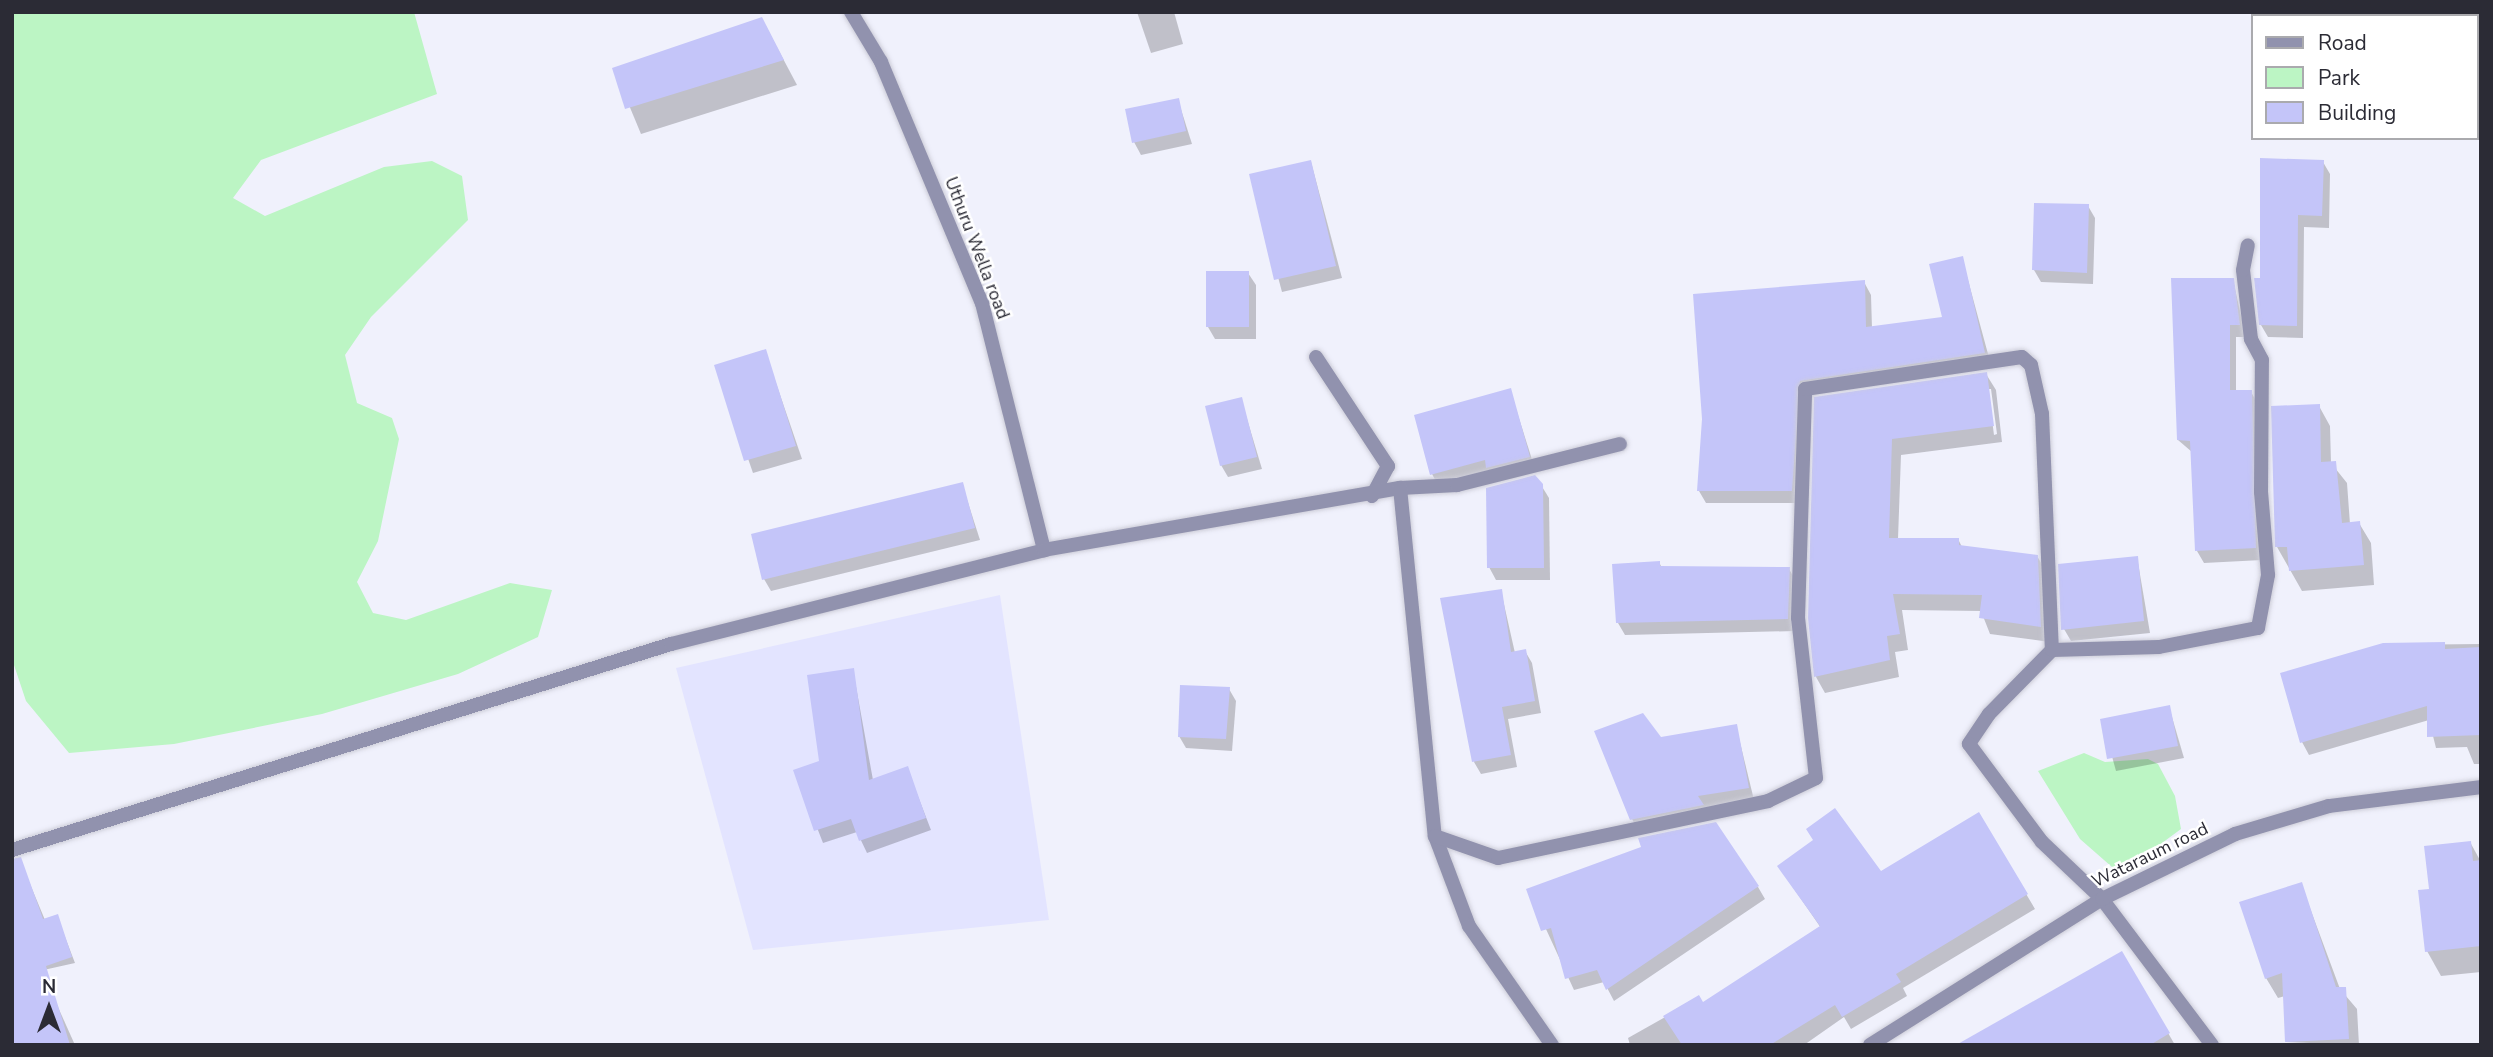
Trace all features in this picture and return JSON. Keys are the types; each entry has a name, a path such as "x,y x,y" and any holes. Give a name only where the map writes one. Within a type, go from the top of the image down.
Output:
{"street":[{"name":"Uthuru Wella road","path":"851,12 881,62 982,303 1044,550"},
{"path":"2052,650 2160,647 2258,628 2268,576 2260,492 2262,359 2250,339 2244,270 2248,246"},
{"path":"1316,357 1388,466 1372,496"},
{"path":"1435,836 1498,858 1768,802 1815,778 1798,618 1805,389 1993,359 2022,357 2031,365 2042,414 2052,650 1969,744 2042,842 2102,899 2212,1045"},
{"path":"12,850 671,644 1044,550 1372,496 1400,488 1457,485 1620,444"},
{"path":"1400,488 1435,836 1469,926 1552,1045"},
{"name":"Wataraum road","path":"1870,1045 2102,899 2235,834 2329,806 2481,787"}],"shaded area":[{"path":"1000,595 1049,920 753,950 676,668"}],"green space":[{"path":"12,12 414,12 437,94 261,160 233,198 265,216 384,167 432,161 462,176 468,220 371,317 345,355 357,403 392,418 399,439 378,541 357,582 373,613 406,620 510,583 552,590 538,637 458,674 322,714 174,744 69,753 26,701 12,659"},
{"path":"2084,753 2105,762 2148,759 2158,764 2175,796 2181,829 2120,874 2080,839 2038,771"}],"building":[{"path":"762,17 784,60 625,109 612,68"},
{"path":"1179,98 1186,131 1132,143 1125,109"},
{"path":"2260,158 2324,160 2322,216 2298,215 2297,326 2259,325 2254,278 2260,278"},
{"path":"1311,160 1336,266 1274,280 1249,174"},
{"path":"2034,203 2089,204 2087,273 2032,270"},
{"path":"1963,256 1985,353 1800,381 1792,491 1697,491 1702,419 1693,294 1865,280 1866,327 1942,317 1929,264"},
{"path":"1206,271 1249,271 1249,327 1206,327"},
{"path":"2171,278 2234,278 2240,325 2230,325 2230,390 2252,390 2256,548 2195,551 2190,441 2177,440"},
{"path":"766,349 796,446 744,461 714,365"},
{"path":"1987,372 1994,426 1892,439 1889,538 1959,538 1959,545 2038,555 2041,627 1979,618 1982,595 1893,594 1900,634 1887,636 1890,660 1814,677 1808,618 1814,397"},
{"path":"1511,388 1530,457 1486,468 1485,460 1430,475 1414,415"},
{"path":"1242,397 1257,457 1220,466 1205,406"},
{"path":"2320,404 2321,462 2336,461 2342,523 2360,521 2364,565 2289,571 2287,547 2275,547 2271,406"},
{"path":"1535,475 1543,484 1544,568 1487,568 1486,488"},
{"path":"963,482 975,528 762,580 751,534"},
{"path":"2138,556 2144,621 2061,630 2058,564"},
{"path":"1660,561 1660,566 1790,567 1788,619 1616,623 1612,564"},
{"path":"1502,589 1511,652 1526,649 1535,701 1502,707 1511,755 1472,762 1440,598"},
{"path":"2445,642 2445,649 2481,647 2481,735 2427,737 2427,706 2300,743 2280,673 2383,643"},
{"path":"854,668 869,780 908,766 926,818 859,841 851,819 814,831 793,770 819,761 807,675"},
{"path":"1180,685 1230,687 1226,739 1178,737"},
{"path":"2170,705 2178,746 2107,759 2100,719"},
{"path":"1643,713 1661,737 1737,724 1749,788 1698,796 1704,805 1630,820 1594,731"},
{"path":"1835,808 1881,871 1979,812 2028,894 1896,974 1901,982 1842,1017 1835,1005 1770,1045 1682,1045 1663,1016 1699,995 1703,1002 1820,926 1777,866 1813,840 1806,829"},
{"path":"1716,822 1759,886 1606,990 1597,970 1565,979 1551,928 1541,931 1526,889 1641,847 1638,838"},
{"path":"2471,841 2473,861 2481,860 2481,946 2425,952 2418,890 2429,889 2424,846"},
{"path":"21,857 43,919 58,914 72,957 46,966 70,1045 12,1045 12,859"},
{"path":"2302,882 2336,987 2346,987 2349,1039 2285,1042 2282,973 2265,979 2239,902"},
{"path":"2122,951 2170,1033 2150,1045 1956,1045"}]}
